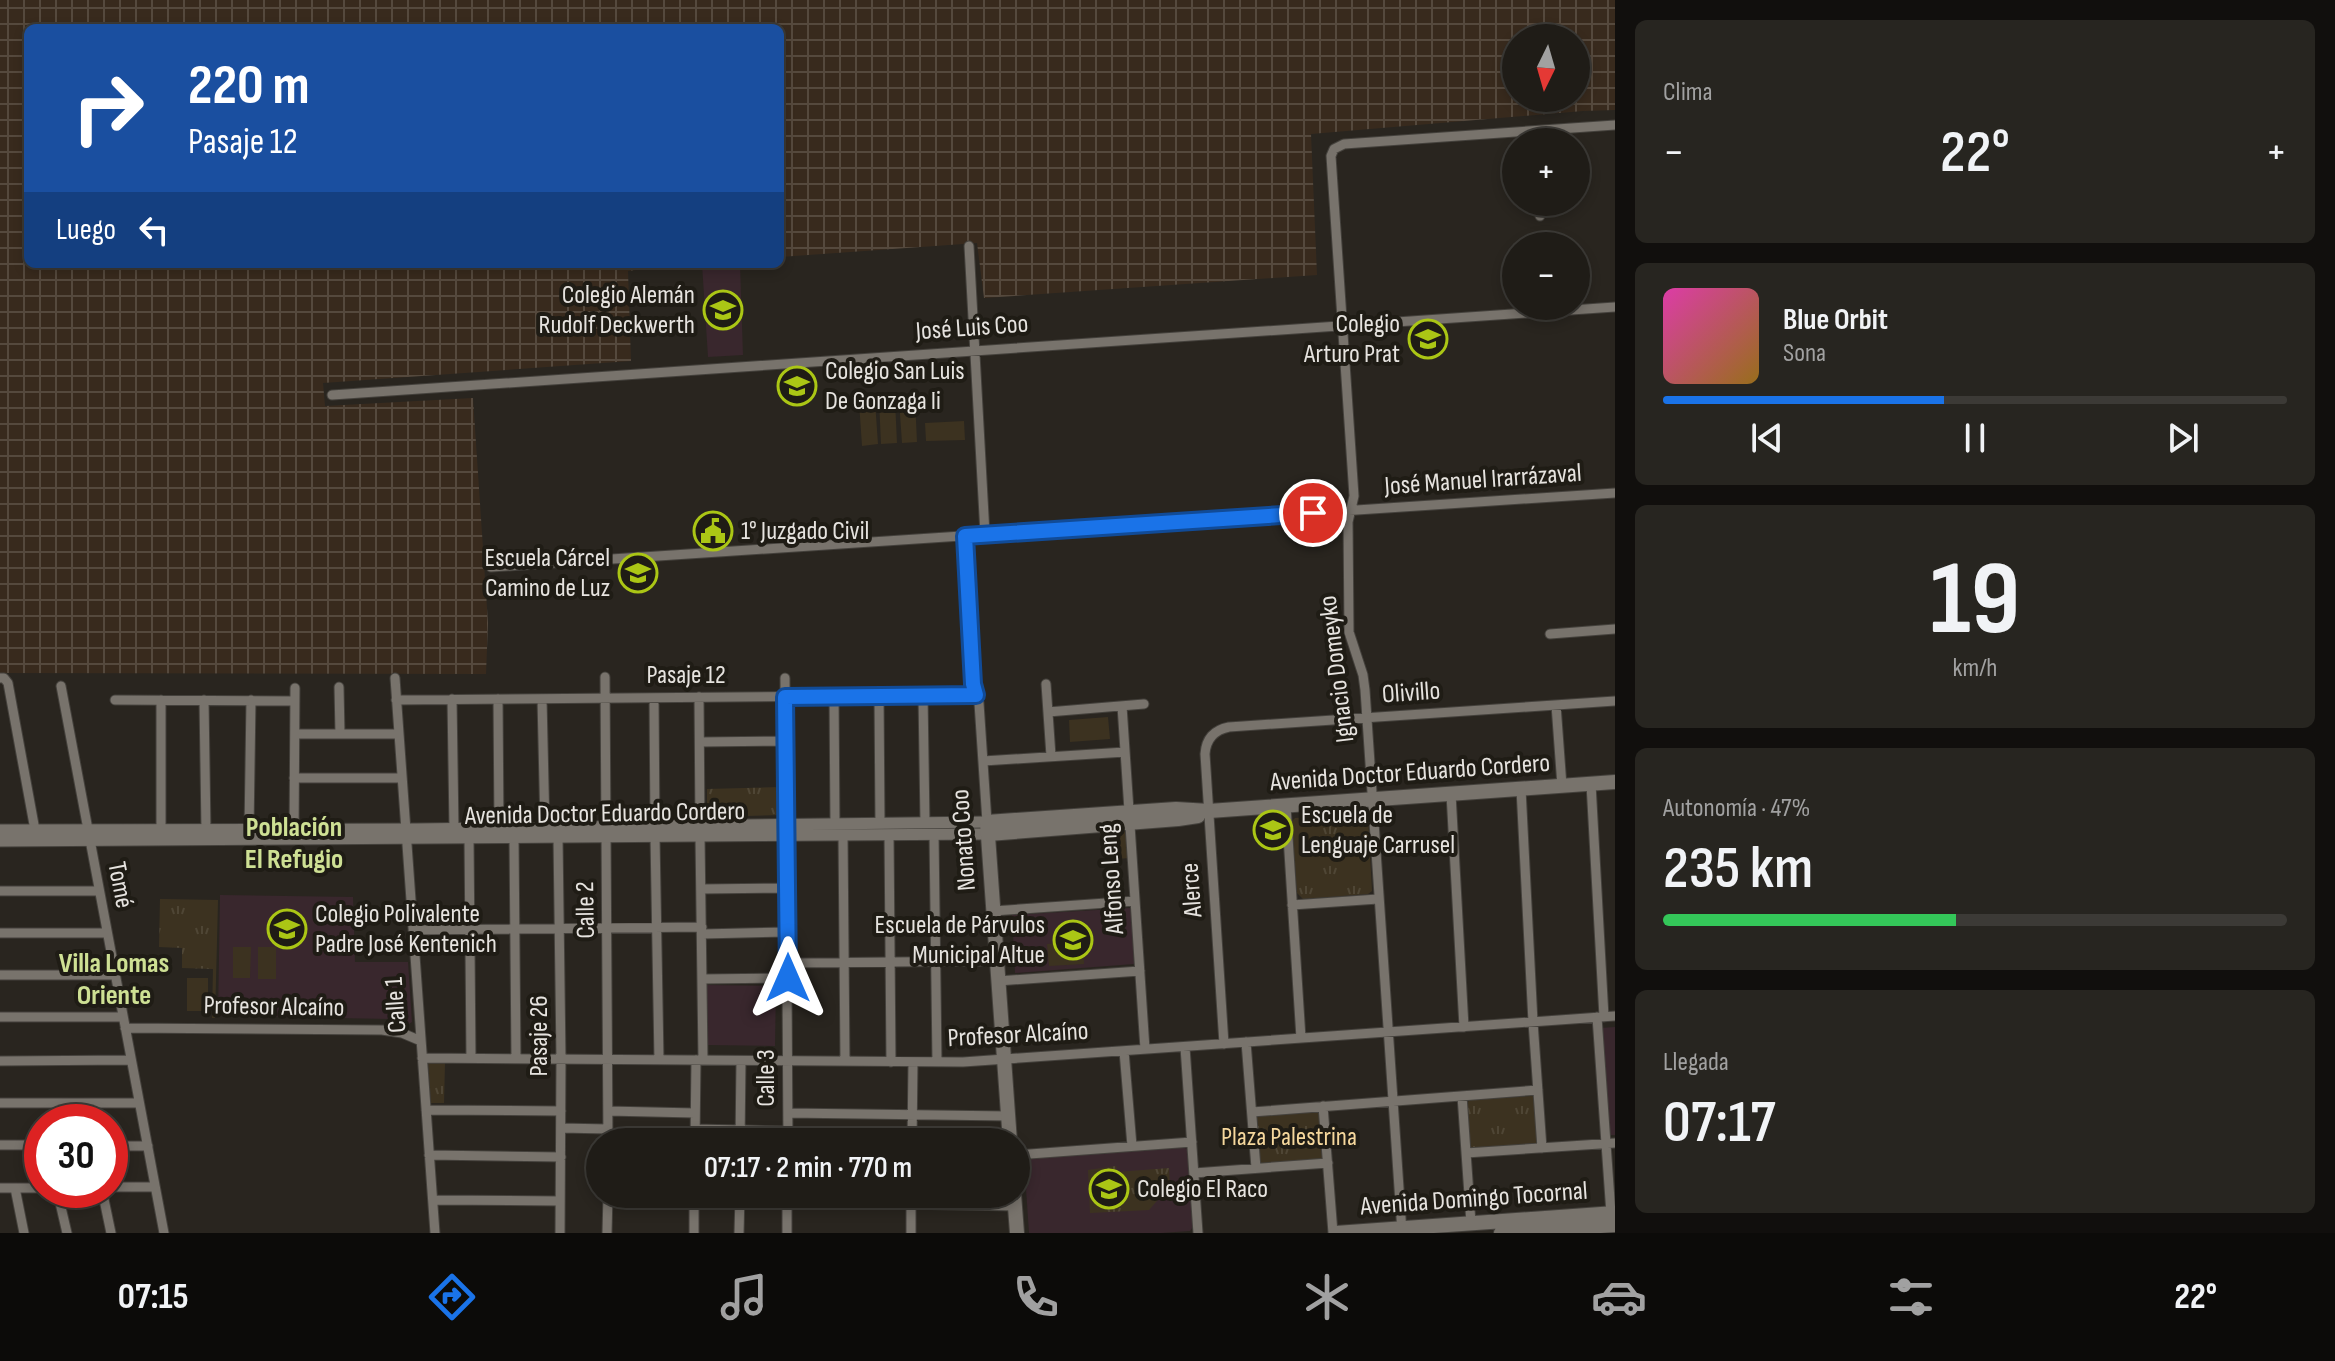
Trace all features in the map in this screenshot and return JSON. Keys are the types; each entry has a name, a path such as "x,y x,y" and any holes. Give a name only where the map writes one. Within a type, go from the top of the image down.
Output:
{"main road":[{"name":"Avenida Doctor Eduardo Cordero","path":"988,828 1130,818 1184,809 1209,811 1615,782"},
{"name":"Nonato Coo","path":"988,828 1009,1128"},
{"path":"1015,1208 1017,1233"},
{"name":"Avenida Domingo Tocornal","path":"1334,1233 1402,1231 1471,1223 1609,1222"},
{"name":"Avenida Domingo Tocornal","path":"1501,1233 1609,1222"}],"street":[{"path":"1577,128 1615,125"},
{"name":"Ignacio Domeyko","path":"1402,1231 1364,682 1349,632 1347,527 1354,496 1331,156 1334,149 1344,144 1502,133"},
{"path":"969,246 985,534"},
{"name":"José Luis Coo","path":"332,395 1615,307"},
{"name":"José Manuel Irarrázaval","path":"491,567 1615,493"},
{"name":"Nonato Coo","path":"965,536 973,684 988,828"},
{"path":"1550,634 1615,629"},
{"name":"Calle 2","path":"605,677 608,1128"},
{"name":"Calle 1","path":"395,678 435,1233"},
{"name":"Calle 3","path":"785,678 788,1128"},
{"path":"3,679 35,830"},
{"path":"1046,684 1051,756"},
{"name":"Tomé","path":"61,686 164,1233"},
{"path":"339,687 340,734"},
{"path":"294,835 295,688"},
{"path":"923,695 925,823"},
{"name":"Pasaje 12","path":"396,700 976,695"},
{"path":"834,696 835,824"},
{"path":"879,696 880,823"},
{"path":"695,1128 702,979 699,697"},
{"path":"654,698 659,1060"},
{"path":"452,699 454,829"},
{"path":"498,699 499,828"},
{"path":"542,699 545,828"},
{"path":"115,700 295,701"},
{"path":"161,700 161,836"},
{"path":"204,700 206,830"},
{"path":"249,830 251,700"},
{"name":"Olivillo","path":"1212,736 1229,727 1615,701"},
{"path":"1048,712 1144,704"},
{"path":"1556,705 1562,786"},
{"name":"Alfonso Leng","path":"1122,706 1145,1049"},
{"path":"295,734 399,734"},
{"name":"Alerce","path":"1212,736 1206,744 1205,754 1224,1044"},
{"path":"700,742 786,741"},
{"path":"983,761 1125,752"},
{"path":"294,778 402,778"},
{"path":"1591,784 1600,1017 1610,1144 1609,1222"},
{"path":"1521,789 1542,1148"},
{"path":"1451,794 1464,1027"},
{"path":"1286,806 1301,1038"},
{"name":"Avenida Doctor Eduardo Cordero","path":"786,830 880,823 988,828"},
{"name":"Avenida Doctor Eduardo Cordero","path":"406,835 499,828 607,832 786,830 889,835 988,828"},
{"name":"Avenida Doctor Eduardo Cordero","path":"0,830 88,836"},
{"name":"Avenida Doctor Eduardo Cordero","path":"161,836 206,830 249,830 294,835"},
{"name":"Avenida Doctor Eduardo Cordero","path":"0,841 88,836 294,835 514,839 607,832"},
{"path":"934,834 937,1062"},
{"path":"843,835 845,1061"},
{"path":"889,835 891,1062"},
{"name":"Pasaje 26","path":"558,838 560,1233"},
{"path":"469,839 471,1058"},
{"path":"514,839 516,1058"},
{"path":"701,889 787,888"},
{"path":"0,891 99,891"},
{"path":"1292,905 1378,899"},
{"path":"993,911 1135,901"},
{"path":"413,930 657,927 787,932"},
{"path":"0,933 107,933"},
{"path":"788,963 997,961"},
{"path":"998,981 1140,971"},
{"path":"0,975 115,975"},
{"path":"702,979 788,978"},
{"name":"Profesor Alcaíno","path":"422,1058 1004,1060 1615,1016"},
{"name":"Profesor Alcaíno","path":"0,1017 382,1030 402,1033 421,1041"},
{"path":"1246,1042 1256,1168"},
{"path":"1185,1047 1198,1233"},
{"path":"1124,1051 1132,1146"},
{"path":"0,1061 131,1060"},
{"path":"740,1128 741,1061"},
{"path":"912,1128 913,1062"},
{"path":"1252,1112 1538,1090"},
{"path":"1462,1096 1471,1223"},
{"path":"0,1103 139,1103"},
{"path":"1323,1106 1334,1233"},
{"path":"426,1110 561,1111"},
{"path":"608,1111 695,1113"},
{"path":"788,1113 1008,1116"},
{"path":"561,1128 586,1129"},
{"path":"1030,1154 1192,1142"},
{"path":"1466,1153 1610,1144"},
{"path":"0,1145 24,1145"},
{"path":"128,1146 148,1146"},
{"path":"429,1155 561,1157"},
{"path":"1194,1173 1328,1163"},
{"path":"128,1187 155,1187"},
{"path":"0,1188 24,1188"},
{"path":"15,1188 24,1233"},
{"path":"433,1200 560,1201"},
{"path":"61,1208 67,1233"},
{"path":"106,1208 111,1233"},
{"path":"607,1233 608,1208"},
{"path":"694,1208 694,1233"},
{"path":"739,1233 740,1208"},
{"path":"787,1208 787,1233"},
{"path":"911,1208 911,1233"}],"shaded area":[{"path":"0,0 1615,0 1615,110 1590,111 1590,24 1502,24 1502,112 1571,112 1311,134 1317,275 984,298 977,243 784,257 784,24 24,24 24,268 652,268 628,271 631,361 323,383 325,406 473,398 488,623 486,674 0,673"},
{"name":"Colegio Alemán Rudolf Deckwerth","path":"702,268 740,268 743,355 708,357"},
{"name":"Colegio Polivalente Padre José Kentenich","path":"220,895 353,897 355,962 408,962 412,1022 218,1016"},
{"name":"Escuela de Párvulos Municipal Altue","path":"1131,908 1134,964 1015,973 1012,915"},
{"path":"707,985 776,986 775,1046 707,1045"},
{"path":"1615,1027 1615,1135 1609,1135 1600,1028"},
{"name":"Colegio El Raco","path":"1183,1146 1190,1152 1195,1224 1190,1231 1161,1233 1029,1233 1030,1159"}],"green space":[{"path":"915,399 917,442 902,443 899,400"},
{"path":"879,400 895,400 897,443 881,444"},
{"path":"875,401 878,444 862,446 859,402"},
{"path":"964,421 965,440 926,441 925,423"},
{"path":"1108,717 1110,739 1070,742 1069,720"},
{"path":"781,787 782,815 707,817 707,789"},
{"path":"1364,813 1368,817 1372,891 1368,894 1303,899 1297,893 1292,821 1295,818"},
{"path":"1126,828 1128,858 1108,860 1106,830"},
{"path":"160,899 218,900 215,1018 212,1018 213,969 182,968 182,948 159,947"},
{"path":"1083,942 1084,964 1049,966 1047,944"},
{"path":"233,947 251,947 250,978 233,978"},
{"path":"258,947 276,947 276,979 258,979"},
{"path":"187,978 208,978 208,1011 187,1011"},
{"path":"428,1062 445,1062 444,1103 431,1103"},
{"path":"1536,1098 1539,1141 1535,1145 1469,1147 1469,1100"},
{"name":"Plaza Palestrina","path":"1318,1109 1324,1159 1261,1165 1258,1162 1255,1116"},
{"path":"1116,1166 1117,1172 1169,1168 1170,1186 1149,1210 1090,1213 1088,1170"},
{"path":"1111,1171 1111,1178 1124,1178 1125,1202 1093,1207 1090,1172"}],"place":[{"name":"Colegio Alemán Rudolf Deckwerth","path":"723,310"},
{"name":"Colegio Arturo Prat","path":"1428,339"},
{"name":"Colegio San Luis De Gonzaga Ii","path":"797,386"},
{"name":"1° Juzgado Civil","path":"713,531"},
{"name":"Escuela Cárcel Camino de Luz","path":"638,573"},
{"name":"Escuela de Lenguaje Carrusel","path":"1273,830"},
{"name":"Colegio Polivalente Padre José Kentenich","path":"287,929"},
{"name":"Escuela de Párvulos Municipal Altue","path":"1073,940"},
{"name":"Colegio El Raco","path":"1109,1189"}],"district":[{"name":"Población El Refugio","path":"294,843"},
{"name":"Villa Lomas Oriente","path":"114,979"}],"route":[{"path":"788,978 785,697 976,695 965,536 1313,513"}]}
